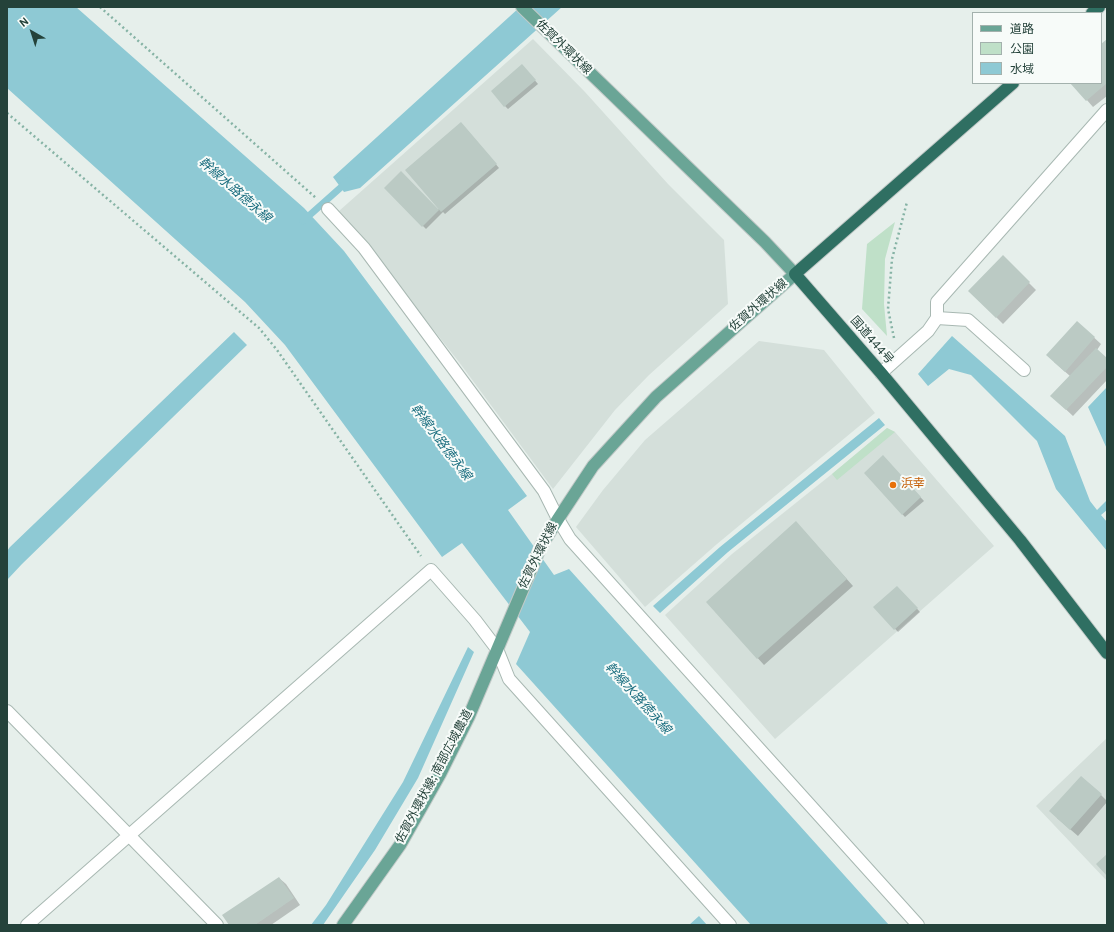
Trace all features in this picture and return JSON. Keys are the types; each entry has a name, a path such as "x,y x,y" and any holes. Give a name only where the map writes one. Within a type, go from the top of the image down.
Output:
{"highway":[{"path":"795,274 1012,84"},
{"name":"国道444号","path":"795,274 881,373 1020,540 1107,653"}],"main road":[{"name":"佐賀外環状線","path":"510,620 541,546 593,466 656,397 795,274 765,242 546,32 522,7"},
{"name":"佐賀外環状線; 南部広域農道","path":"343,925 400,845 440,774 469,716 510,620"}],"street":[{"path":"881,373 928,331 938,318 937,302 1107,110"},
{"path":"328,209 368,254 544,491 570,539 918,925"},
{"path":"938,318 968,320 1024,370"},
{"path":"27,925 431,570 475,620 497,649 509,679 730,925"},
{"path":"7,711 217,925"}],"path":[{"path":"100,7 317,199"},
{"path":"7,113 259,328 277,350 431,570"},
{"path":"898,358 888,309 892,260 907,202"}],"shaded area":[{"path":"533,39 585,92 668,184 724,240 728,304 649,375 615,410 553,489 459,362 339,211"},
{"path":"759,341 824,350 875,413 717,544 645,607 576,527 603,490 645,440"},
{"path":"887,428 895,432 994,546 775,739 665,615 732,554"},
{"path":"1107,738 1107,881 1036,806"}],"green space":[{"path":"895,222 885,259 884,304 887,336 862,309 867,244"},
{"path":"887,428 895,432 837,480 832,474"}],"water":[{"name":"幹線水路徳永線","path":"7,7 76,7 304,208 344,251 527,496 508,510 554,575 569,569 889,925 751,925 516,664 530,632 462,543 442,557 285,345 245,302 7,88"},
{"path":"520,7 562,7 360,188 344,192 333,177"},
{"path":"234,332 247,345 7,580 7,551 10,547"},
{"path":"952,336 1065,436 1090,501 1097,510 1107,500 1107,510 1101,515 1107,522 1107,551 1056,489 1037,441 971,375 949,369 928,386 918,374"},
{"path":"1107,387 1107,449 1088,407"},
{"path":"879,418 885,425 728,552 660,613 653,606 720,547"},
{"path":"468,647 474,652 418,778 375,850 323,925 311,925 326,905 403,782"},
{"path":"699,916 707,925 689,925"}],"building":[{"path":"1107,39 1107,83 1086,101 1071,84 1102,84 1102,43"},
{"path":"522,64 536,80 504,107 491,91"},
{"path":"461,122 497,164 441,212 405,170"},
{"path":"401,171 439,210 422,227 384,188"},
{"path":"1003,255 1030,282 996,318 968,291"},
{"path":"1077,321 1095,337 1065,372 1046,355"},
{"path":"1096,348 1107,358 1107,367 1066,410 1050,396"},
{"name":"浜幸","path":"883,455 921,497 902,515 864,473"},
{"path":"796,521 847,579 757,659 706,602"},
{"path":"897,586 918,608 894,630 873,607"},
{"path":"1081,776 1102,794 1070,830 1049,811"},
{"path":"1107,854 1107,876 1096,864"},
{"path":"279,877 294,898 255,925 229,925 222,915"}],"waterway":[{"path":"303,221 348,181"}],"place":[{"name":"浜幸","path":"893,485"}]}
